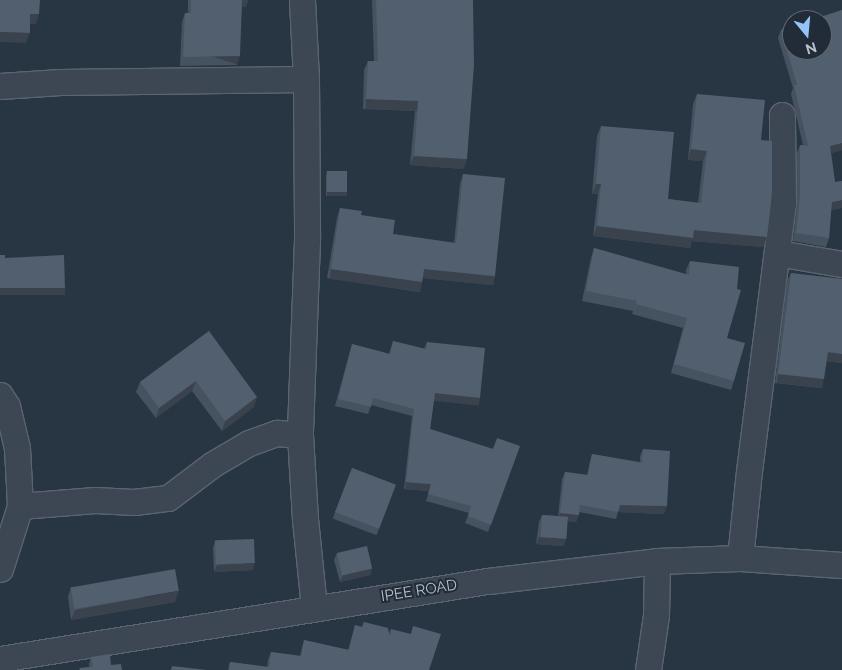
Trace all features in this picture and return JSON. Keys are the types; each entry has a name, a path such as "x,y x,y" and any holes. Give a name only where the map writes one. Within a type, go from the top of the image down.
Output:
{"street":[{"path":"302,0 306,79 307,240 300,435 305,519 314,607"},
{"path":"0,86 60,82 306,79"},
{"path":"740,558 749,471 783,204 782,115"},
{"path":"778,253 842,264"},
{"path":"0,395 6,406 17,448 20,506 0,568"},
{"path":"20,506 96,500 134,502 168,498 213,464 249,443 277,433 300,435"},
{"name":"IPEE ROAD","path":"0,659 314,607 488,581 657,561 740,558 842,565"},
{"path":"648,670 656,615 657,561"}],"building":[{"path":"0,0 40,0 39,14 30,14 30,33 0,32"},
{"path":"191,0 242,0 240,56 183,57 185,13 191,13"},
{"path":"376,0 473,0 474,65 467,159 414,156 418,101 366,99 368,61 378,61"},
{"path":"842,10 842,143 830,146 835,182 842,181 842,200 832,202 829,238 796,233 800,195 800,145 808,146 794,85 797,85 790,60 832,60 832,13"},
{"path":"697,94 765,100 761,140 772,141 772,192 767,237 694,230 693,238 597,226 601,184 596,184 601,126 674,132 668,199 701,203 707,151 691,149"},
{"path":"327,171 347,171 347,192 327,192"},
{"path":"463,174 505,178 495,276 424,269 422,282 331,269 340,208 362,211 361,215 395,220 393,234 456,243"},
{"path":"594,248 689,275 690,261 739,267 737,289 741,290 727,338 745,343 734,381 674,364 687,318 636,304 637,301 586,291"},
{"path":"0,255 5,255 5,258 64,255 65,288 0,288"},
{"path":"791,273 842,279 842,354 828,352 824,379 778,374"},
{"path":"209,331 257,397 225,421 196,381 159,408 140,382"},
{"path":"393,341 426,349 427,342 485,348 480,398 435,393 430,429 493,449 497,438 520,446 491,525 468,516 471,506 428,494 431,484 406,482 414,409 373,398 371,407 338,399 352,344 390,354"},
{"path":"643,449 670,451 667,506 620,505 618,512 580,505 579,515 560,513 565,472 588,475 592,454 642,463"},
{"path":"352,468 396,485 379,529 335,512"},
{"path":"542,515 568,517 566,539 540,537"},
{"path":"254,539 255,563 216,564 215,540"},
{"path":"367,546 372,568 342,575 337,553"},
{"path":"175,569 179,591 74,609 71,587"},
{"path":"364,622 388,628 390,637 391,629 411,634 413,626 441,634 429,670 229,670 230,662 269,667 271,652 301,656 304,640 349,650 355,625 362,627"},
{"path":"110,654 111,665 121,664 122,670 80,670 80,668 93,667 91,657"},
{"path":"172,666 207,670 171,670"}]}
